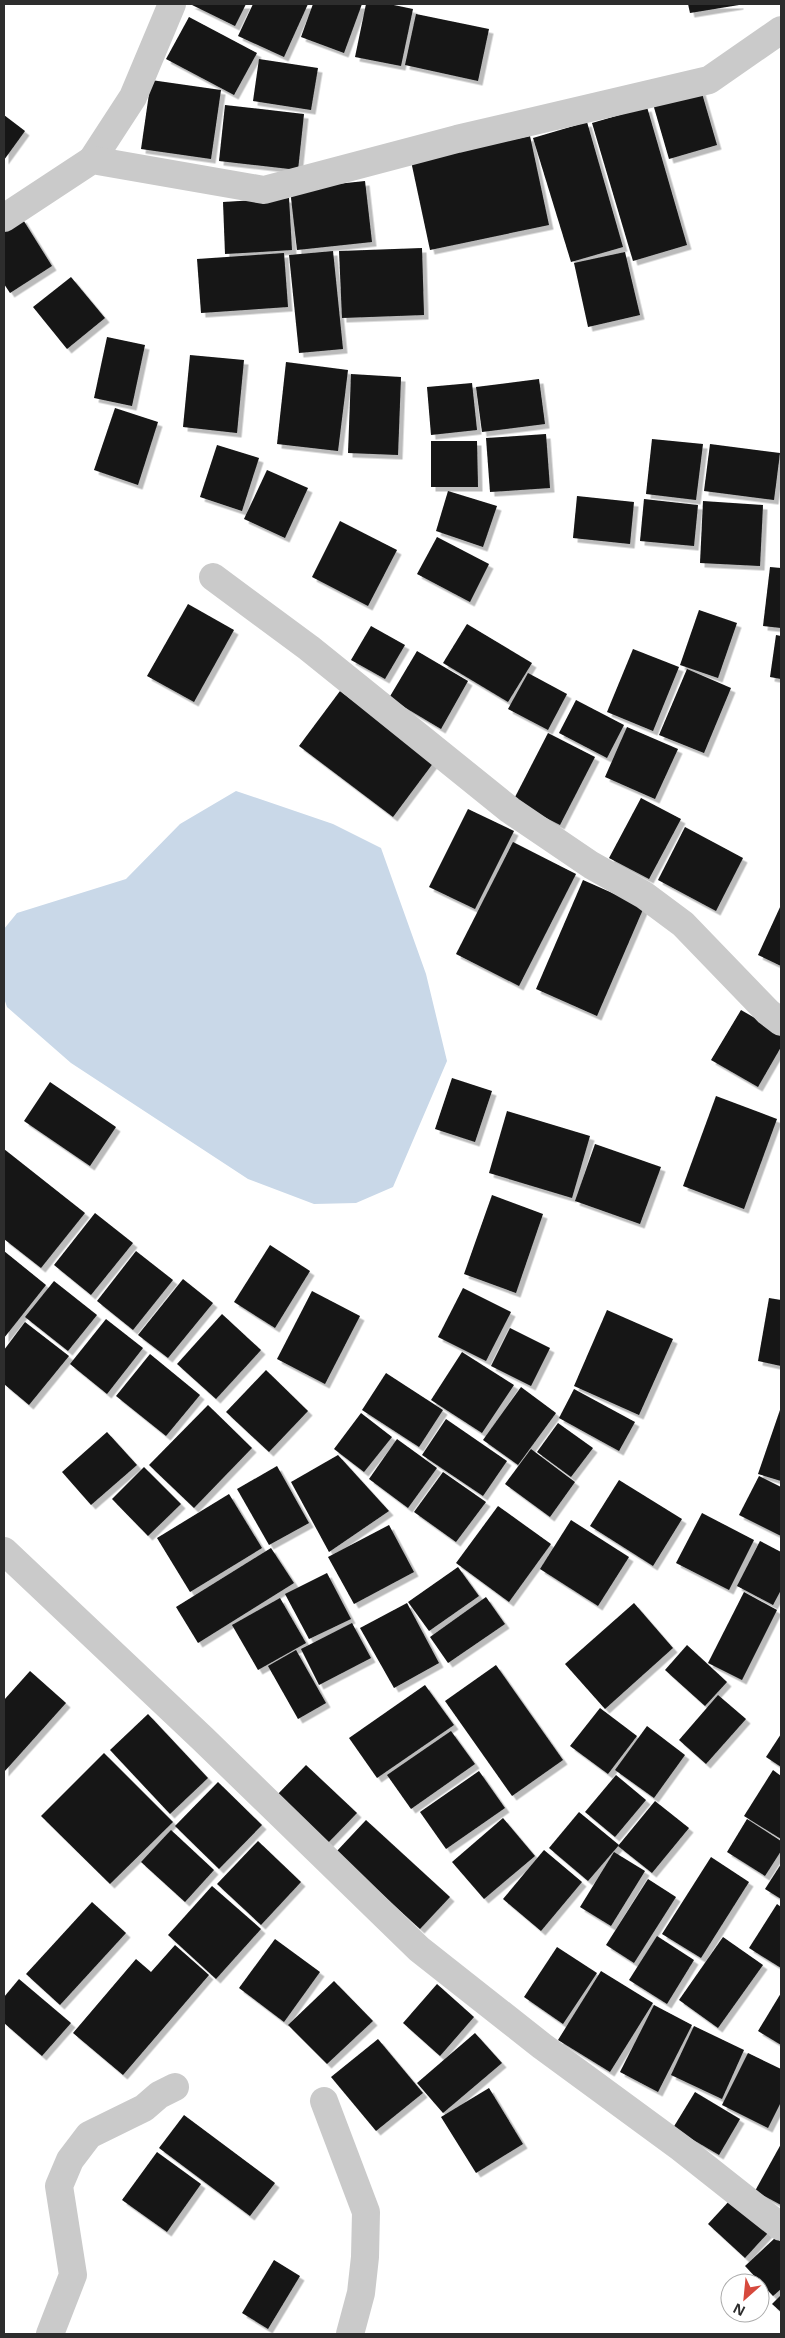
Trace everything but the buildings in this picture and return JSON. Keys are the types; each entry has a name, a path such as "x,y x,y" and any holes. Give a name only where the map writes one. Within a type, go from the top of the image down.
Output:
{"street":[{"path":"4,218 92,160 133,97 172,4"},
{"path":"92,160 264,190 457,139 709,80 781,30"},
{"path":"213,577 309,648 510,810 591,865 644,895 683,924 768,1012 781,1022"},
{"path":"4,1551 203,1739 419,1949 542,2046 681,2148 781,2227"},
{"path":"50,2334 73,2275 59,2186 70,2160 88,2135 144,2108 159,2094 175,2087"},
{"path":"324,2101 366,2212 365,2257 361,2293 350,2334"}],"water":[{"path":"236,791 333,824 381,848 426,974 447,1061 393,1187 356,1203 314,1204 248,1179 71,1063 7,1007 4,998 4,929 17,913 126,879 180,824"}]}
